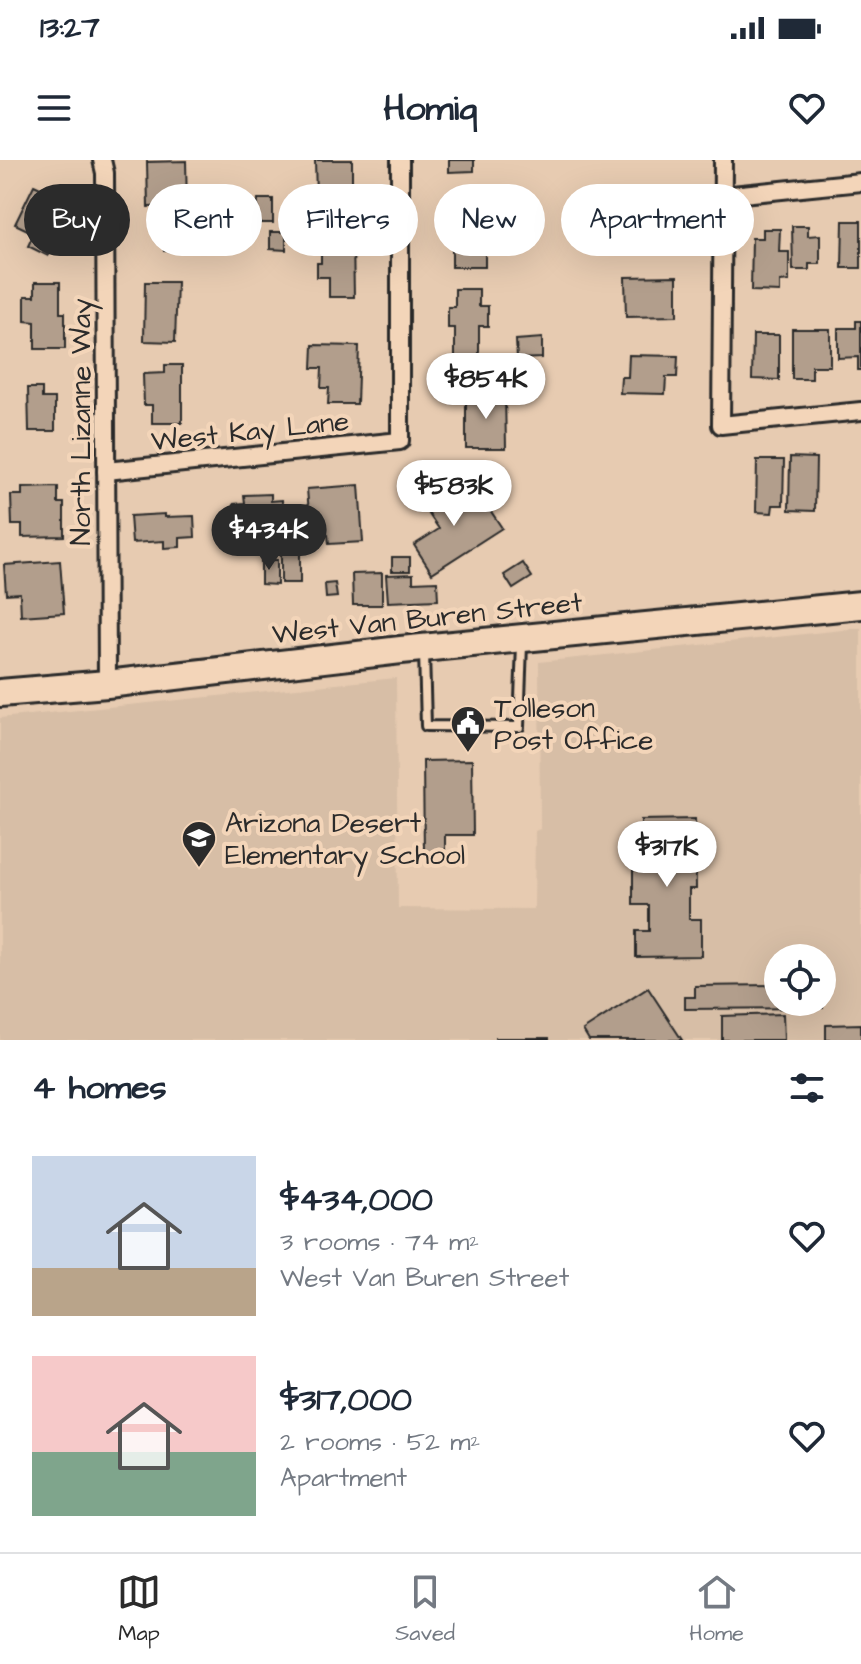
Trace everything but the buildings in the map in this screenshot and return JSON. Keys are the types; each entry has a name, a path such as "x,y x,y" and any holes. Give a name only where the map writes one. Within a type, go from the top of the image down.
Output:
{"main road":[{"name":"West Van Buren Street","path":"0,693 107,684 424,647 861,605"}],"street":[{"name":"North Lizanne Way","path":"102,160 105,173 107,684"},
{"name":"West Kay Lane","path":"106,471 400,441 400,160"},
{"path":"722,184 723,160"},
{"path":"754,193 861,182"},
{"path":"722,256 721,425 861,411"}],"lane":[{"path":"424,647 426,726 519,727 522,639"}],"shaded area":[{"name":"Arizona Desert Elementary School","path":"861,628 861,1040 0,1040 0,718 396,678 398,908 534,909 535,831 540,829 539,662"}],"place":[{"name":"Tolleson Post Office","path":"468,754"},
{"name":"Arizona Desert Elementary School","path":"199,869"}]}
